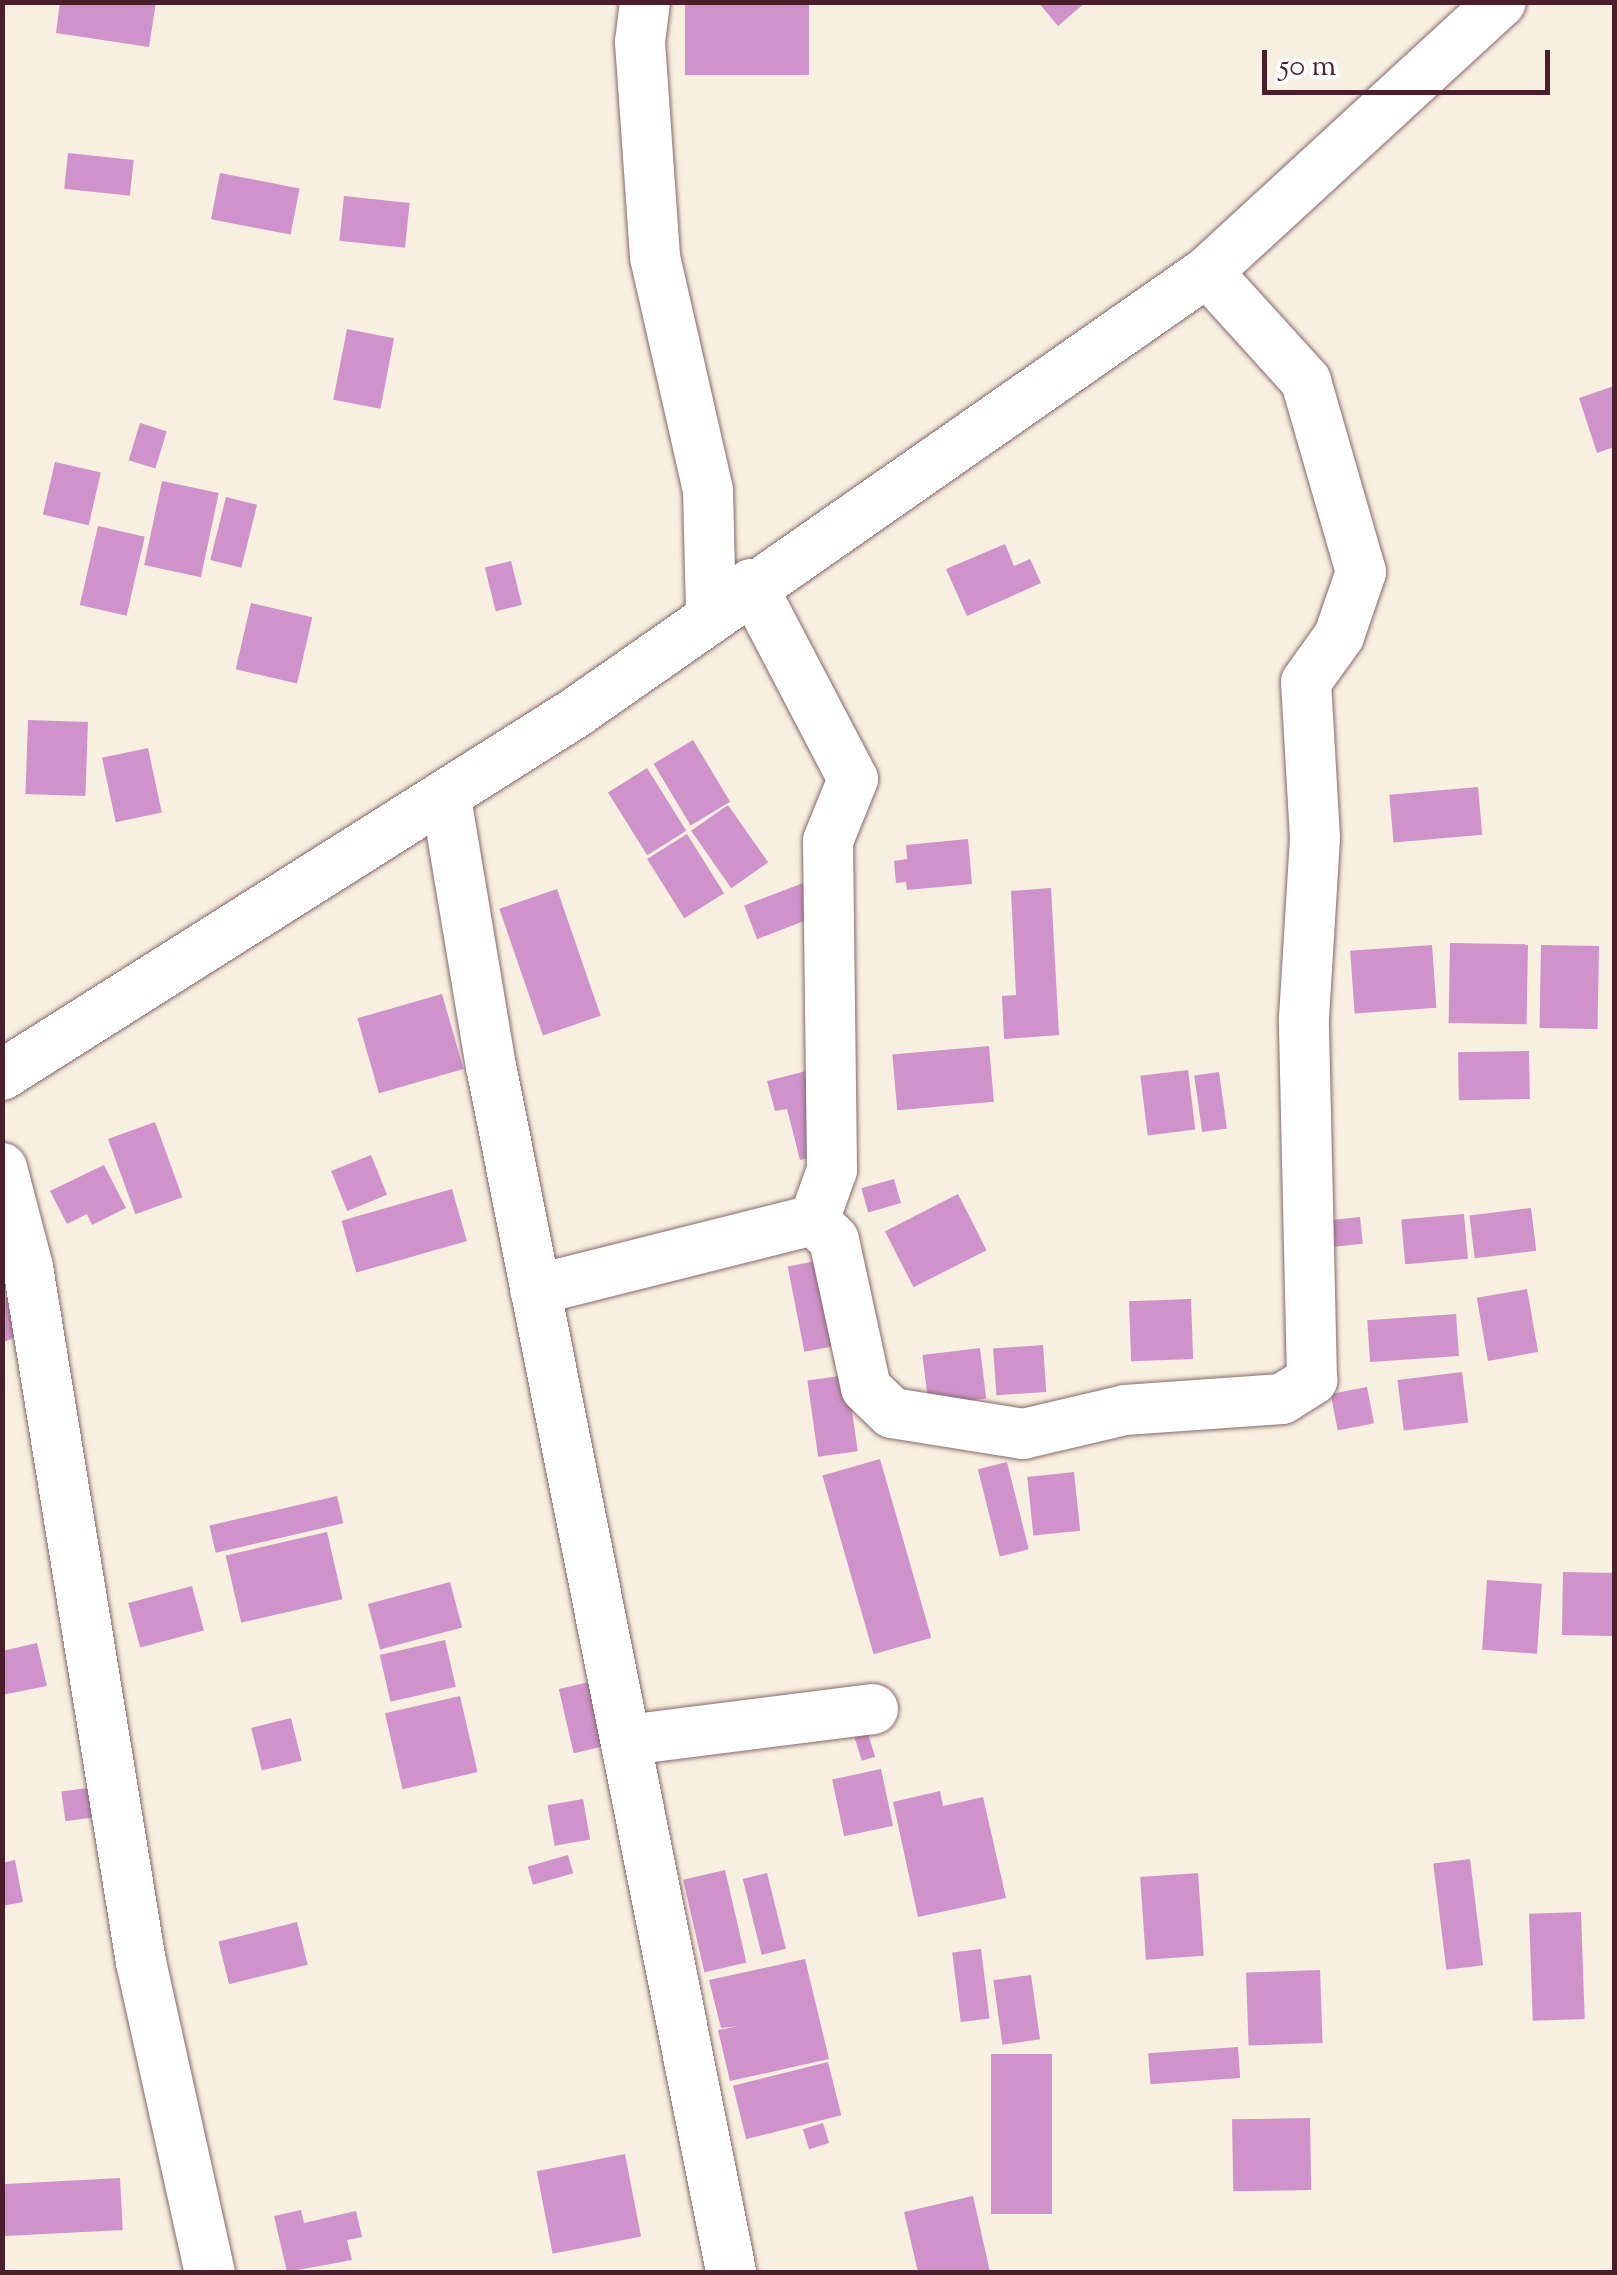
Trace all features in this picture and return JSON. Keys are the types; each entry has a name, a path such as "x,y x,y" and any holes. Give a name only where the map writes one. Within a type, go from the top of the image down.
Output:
{"street":[{"path":"645,2 640,42 655,256 708,490 711,614"},
{"path":"2,1075 446,798 1208,272 1501,2"},
{"path":"814,1220 834,1240 866,1388 892,1413 1023,1434 1125,1410 1282,1399 1312,1380 1304,1018 1315,838 1306,682 1339,636 1361,572 1306,382 1208,272"},
{"path":"752,584 853,779 828,841 832,1170 814,1220"},
{"path":"446,798 535,1290 628,1740 731,2272"},
{"path":"2,1168 32,1287 141,1962 210,2272"},
{"path":"535,1290 814,1220"},
{"path":"628,1740 873,1709"}],"building":[{"path":"60,2 156,2 149,47 56,33"},
{"path":"685,2 809,2 809,75 685,75"},
{"path":"1038,2 1086,2 1058,26"},
{"path":"68,153 134,160 130,196 64,189"},
{"path":"220,173 300,188 291,235 211,219"},
{"path":"344,196 410,203 405,248 339,241"},
{"path":"347,329 394,338 380,409 333,400"},
{"path":"1614,386 1614,447 1597,453 1579,398"},
{"path":"140,423 167,431 155,468 129,460"},
{"path":"55,462 101,473 89,525 43,515"},
{"path":"162,481 219,493 201,577 144,565"},
{"path":"226,497 257,505 241,568 210,560"},
{"path":"98,526 145,537 127,616 80,605"},
{"path":"1005,544 1014,566 1030,559 1041,583 967,616 946,569"},
{"path":"511,561 522,605 496,611 485,568"},
{"path":"251,603 312,617 297,683 236,669"},
{"path":"28,720 88,722 85,796 25,794"},
{"path":"693,740 730,802 691,825 654,764"},
{"path":"148,748 162,813 116,822 102,758"},
{"path":"647,768 686,831 647,855 608,792"},
{"path":"1478,787 1482,835 1394,843 1389,795"},
{"path":"728,805 768,862 731,888 691,831"},
{"path":"687,834 724,893 684,918 647,859"},
{"path":"968,839 972,884 907,890 906,882 896,883 894,861 907,859 906,845"},
{"path":"803,883 816,917 757,939 744,906"},
{"path":"1051,888 1059,1035 1004,1039 1002,996 1016,995 1011,891"},
{"path":"557,889 601,1016 543,1036 499,909"},
{"path":"1450,943 1528,944 1527,1024 1449,1023"},
{"path":"1432,945 1436,1008 1355,1014 1350,951"},
{"path":"1541,945 1599,946 1598,1029 1540,1028"},
{"path":"442,994 463,1069 379,1093 357,1018"},
{"path":"989,1046 994,1102 897,1110 892,1054"},
{"path":"1529,1051 1530,1099 1459,1100 1458,1052"},
{"path":"1188,1070 1195,1130 1148,1135 1140,1076"},
{"path":"806,1071 827,1154 800,1160 787,1109 775,1111 767,1081"},
{"path":"1219,1072 1227,1128 1202,1132 1194,1075"},
{"path":"155,1122 182,1197 135,1214 108,1139"},
{"path":"371,1155 387,1195 347,1211 331,1171"},
{"path":"104,1165 126,1208 92,1225 87,1214 67,1224 50,1191"},
{"path":"894,1179 901,1203 868,1212 861,1188"},
{"path":"452,1189 467,1241 356,1273 341,1221"},
{"path":"958,1194 987,1250 914,1287 885,1231"},
{"path":"1531,1208 1536,1251 1475,1258 1469,1216"},
{"path":"1464,1214 1468,1259 1405,1264 1401,1219"},
{"path":"1360,1217 1363,1244 1332,1247 1329,1220"},
{"path":"826,1259 843,1344 804,1352 788,1266"},
{"path":"1527,1289 1538,1352 1488,1361 1477,1298"},
{"path":"10,1296 27,1332 2,1343 2,1300"},
{"path":"1191,1299 1193,1359 1131,1361 1129,1301"},
{"path":"1456,1314 1459,1356 1370,1362 1367,1320"},
{"path":"1043,1345 1046,1392 996,1395 993,1348"},
{"path":"980,1348 986,1399 929,1406 922,1355"},
{"path":"1462,1372 1468,1423 1404,1431 1397,1380"},
{"path":"847,1375 858,1451 818,1457 807,1381"},
{"path":"1367,1387 1374,1423 1338,1430 1331,1394"},
{"path":"880,1459 931,1638 874,1654 822,1476"},
{"path":"1007,1462 1029,1549 1000,1557 978,1469"},
{"path":"1074,1472 1080,1531 1033,1536 1027,1477"},
{"path":"337,1496 343,1523 216,1553 209,1525"},
{"path":"327,1532 343,1599 241,1623 226,1555"},
{"path":"1563,1572 1614,1573 1613,1636 1562,1635"},
{"path":"1487,1580 1542,1584 1537,1654 1482,1650"},
{"path":"450,1582 462,1627 380,1649 368,1604"},
{"path":"192,1586 204,1630 140,1648 128,1603"},
{"path":"445,1640 456,1687 391,1702 380,1655"},
{"path":"37,1643 47,1686 2,1695 2,1651"},
{"path":"589,1682 604,1746 574,1753 559,1689"},
{"path":"460,1696 478,1772 403,1789 385,1713"},
{"path":"291,1718 302,1761 262,1771 251,1728"},
{"path":"866,1727 875,1757 862,1761 853,1731"},
{"path":"881,1769 893,1826 844,1836 832,1779"},
{"path":"94,1787 98,1817 65,1821 61,1792"},
{"path":"940,1791 943,1806 983,1797 1006,1898 918,1917 893,1802"},
{"path":"583,1799 590,1839 555,1846 548,1805"},
{"path":"568,1855 573,1873 533,1885 528,1867"},
{"path":"1470,1859 1483,1965 1446,1970 1433,1864"},
{"path":"15,1860 23,1902 2,1906 2,1863"},
{"path":"725,1870 746,1963 704,1972 683,1880"},
{"path":"767,1873 786,1949 762,1955 743,1879"},
{"path":"1198,1873 1204,1956 1146,1960 1140,1877"},
{"path":"1581,1912 1585,2019 1533,2021 1529,1914"},
{"path":"297,1922 308,1965 229,1984 218,1942"},
{"path":"981,1949 990,2018 961,2022 952,1953"},
{"path":"805,1959 829,2059 730,2081 718,2030 739,2026 721,2028 709,1980"},
{"path":"1320,1970 1323,2043 1249,2046 1246,1973"},
{"path":"1031,1975 1040,2039 1002,2045 993,1980"},
{"path":"1238,2047 1240,2078 1150,2084 1148,2053"},
{"path":"991,2054 1052,2054 1052,2214 991,2214"},
{"path":"828,2062 841,2115 746,2139 733,2086"},
{"path":"1310,2118 1311,2190 1233,2191 1232,2119"},
{"path":"823,2123 829,2143 809,2149 803,2129"},
{"path":"625,2154 641,2236 553,2254 537,2171"},
{"path":"120,2178 123,2230 5,2236 2,2184"},
{"path":"973,2196 990,2272 918,2272 904,2212"},
{"path":"301,2210 304,2223 356,2211 362,2237 347,2240 352,2260 287,2272 274,2216"}]}
